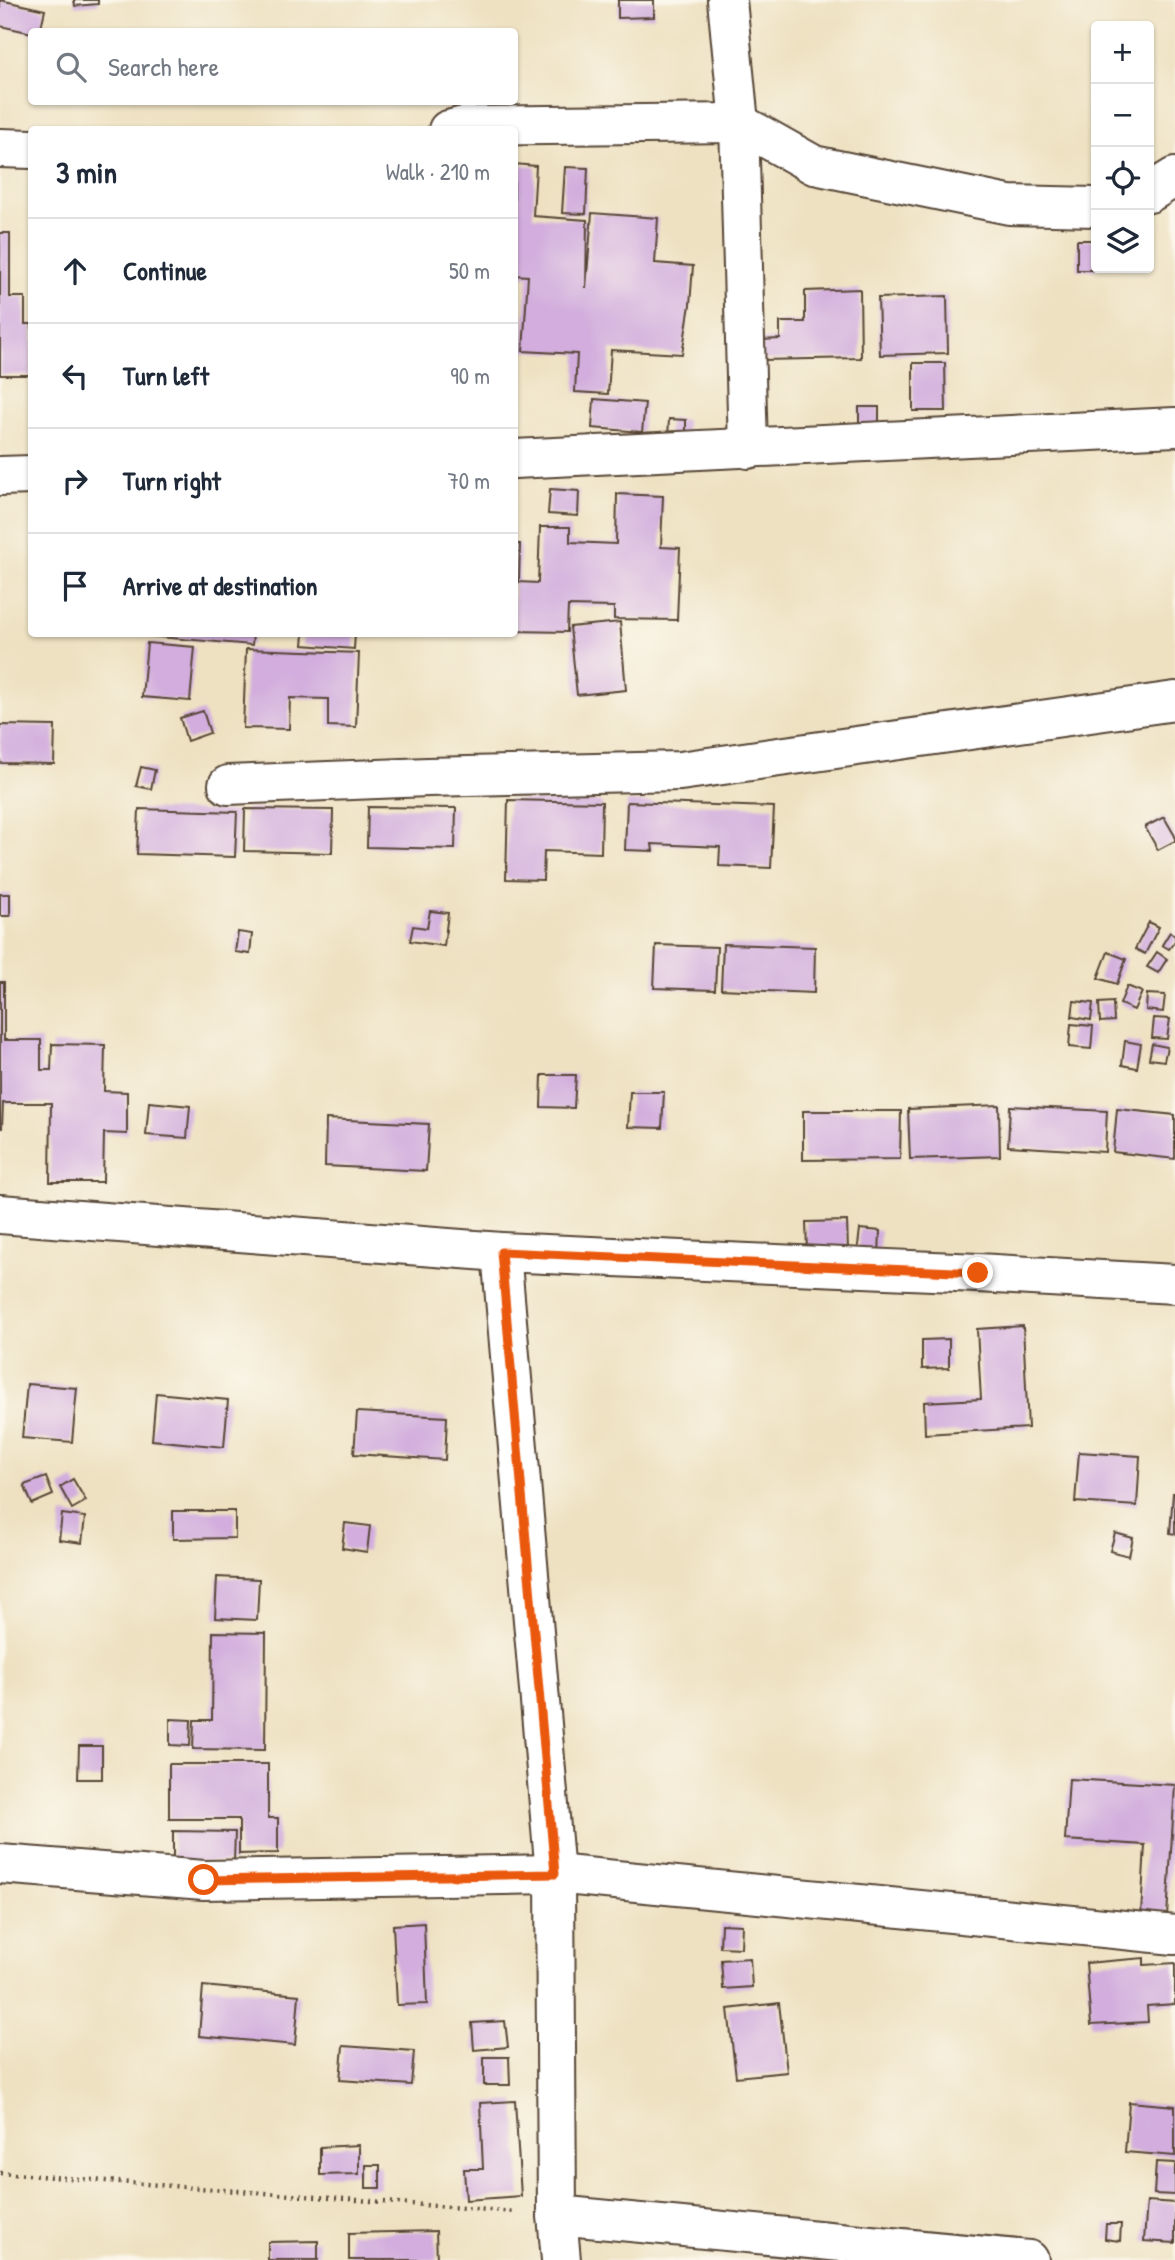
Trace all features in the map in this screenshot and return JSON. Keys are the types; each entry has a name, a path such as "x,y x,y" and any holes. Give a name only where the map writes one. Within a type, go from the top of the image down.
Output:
{"street":[{"path":"727,0 739,123 748,449"},
{"path":"463,126 739,123 814,165 1009,205 1091,207"},
{"path":"0,148 28,149"},
{"path":"1154,190 1175,177"},
{"path":"518,459 1175,427"},
{"path":"0,476 28,475"},
{"path":"228,785 680,771 1175,701"},
{"path":"0,1214 501,1252 1175,1284"},
{"path":"501,1252 555,1874 557,2215 561,2260"},
{"path":"0,1864 204,1880 555,1874 1175,1935"},
{"path":"557,2215 1029,2260"}],"path":[{"path":"0,2173 557,2215"}],"building":[{"path":"0,0 45,10 41,28 28,28 28,32 0,26"},
{"path":"74,0 98,0 98,4 75,6"},
{"path":"618,0 654,0 654,17 618,18"},
{"path":"518,164 536,166 533,216 587,220 586,288 592,213 658,218 655,263 693,266 682,354 611,350 608,394 575,392 577,354 523,351 528,276 518,275"},
{"path":"565,167 588,168 586,214 562,213"},
{"path":"0,233 10,233 10,297 25,297 28,375 0,375"},
{"path":"1077,240 1091,240 1091,270 1077,270"},
{"path":"860,289 861,358 762,360 761,340 780,339 780,322 805,322 805,291"},
{"path":"947,296 948,353 880,355 878,298"},
{"path":"913,363 945,363 946,411 913,411"},
{"path":"594,399 645,403 642,432 592,428"},
{"path":"859,407 879,407 879,438 859,439"},
{"path":"669,419 686,420 686,438 668,438"},
{"path":"550,489 579,491 578,516 548,514"},
{"path":"617,494 663,496 661,547 680,548 677,620 614,619 614,607 568,606 567,632 518,631 518,544 519,582 538,583 540,527 570,527 570,542 616,544"},
{"path":"620,622 626,690 577,695 570,627"},
{"path":"158,637 253,637 252,645"},
{"path":"304,637 355,637 354,649 303,645"},
{"path":"147,643 195,647 190,701 142,697"},
{"path":"246,649 359,653 356,727 328,726 328,699 290,698 289,729 243,728"},
{"path":"203,711 210,733 187,741 180,718"},
{"path":"0,725 55,726 54,764 0,763"},
{"path":"141,767 155,770 151,789 136,786"},
{"path":"508,800 602,802 601,853 544,851 543,880 506,879"},
{"path":"627,802 774,807 771,868 719,866 720,847 652,844 653,851 625,850"},
{"path":"368,807 456,808 455,849 367,847"},
{"path":"139,809 237,812 235,857 137,854"},
{"path":"245,809 333,810 332,853 244,851"},
{"path":"1164,817 1175,841 1158,850 1145,827"},
{"path":"0,894 10,894 10,916 0,916"},
{"path":"430,911 448,913 444,946 410,941 413,926 427,928"},
{"path":"1149,922 1159,927 1145,954 1135,949"},
{"path":"238,932 252,934 250,954 235,952"},
{"path":"1170,932 1175,936 1175,941 1169,949 1162,945"},
{"path":"723,944 815,947 814,993 721,989"},
{"path":"656,945 717,947 715,990 654,988"},
{"path":"1108,952 1126,959 1117,984 1098,978"},
{"path":"1157,952 1167,959 1158,973 1147,967"},
{"path":"0,982 4,982 4,1040 41,1040 41,1070 51,1070 52,1044 105,1045 104,1091 127,1092 127,1134 104,1133 103,1182 50,1182 51,1103 3,1103 0,1128"},
{"path":"1127,986 1142,992 1134,1010 1120,1004"},
{"path":"1147,994 1165,995 1163,1012 1146,1010"},
{"path":"1074,1001 1093,1003 1091,1020 1072,1017"},
{"path":"1113,1002 1114,1021 1100,1022 1099,1003"},
{"path":"1154,1018 1170,1019 1167,1039 1152,1038"},
{"path":"1071,1024 1093,1026 1091,1049 1069,1047"},
{"path":"1125,1041 1141,1044 1137,1068 1122,1065"},
{"path":"1152,1044 1167,1047 1164,1061 1149,1059"},
{"path":"542,1075 576,1075 574,1108 541,1107"},
{"path":"630,1092 664,1092 662,1128 628,1127"},
{"path":"149,1102 190,1106 187,1138 146,1135"},
{"path":"999,1105 1000,1156 910,1159 908,1109"},
{"path":"1010,1106 1107,1111 1105,1152 1008,1146"},
{"path":"1117,1109 1175,1115 1175,1159 1113,1152"},
{"path":"803,1111 901,1111 900,1159 803,1160"},
{"path":"326,1119 429,1124 426,1171 325,1166"},
{"path":"847,1221 848,1250 807,1251 806,1222"},
{"path":"860,1229 880,1231 879,1255 857,1254"},
{"path":"1023,1326 1028,1428 925,1434 924,1402 981,1399 977,1329"},
{"path":"949,1339 949,1368 922,1369 922,1340"},
{"path":"27,1384 77,1388 72,1442 22,1438"},
{"path":"156,1393 228,1400 224,1447 152,1440"},
{"path":"357,1412 447,1417 445,1460 354,1454"},
{"path":"1079,1452 1140,1456 1137,1506 1075,1502"},
{"path":"46,1477 53,1495 32,1504 24,1485"},
{"path":"73,1479 86,1501 72,1509 60,1487"},
{"path":"1175,1493 1175,1534 1170,1533"},
{"path":"173,1511 235,1511 235,1538 173,1539"},
{"path":"62,1514 85,1517 82,1543 59,1540"},
{"path":"345,1523 370,1526 367,1552 342,1548"},
{"path":"1115,1533 1133,1538 1129,1556 1110,1551"},
{"path":"217,1577 259,1579 257,1620 215,1618"},
{"path":"213,1632 266,1633 265,1750 193,1749 194,1720 212,1720"},
{"path":"170,1719 191,1720 190,1746 170,1745"},
{"path":"79,1746 102,1746 102,1779 78,1779"},
{"path":"169,1764 268,1764 268,1818 278,1818 278,1853 239,1854 239,1819 169,1819"},
{"path":"1069,1779 1175,1785 1167,1917 1141,1915 1145,1845 1065,1840"},
{"path":"173,1831 235,1832 234,1862 173,1862"},
{"path":"424,1923 427,2004 397,2005 393,1925"},
{"path":"721,1924 742,1925 741,1948 720,1947"},
{"path":"750,1958 752,1987 723,1989 721,1960"},
{"path":"1144,1958 1144,1965 1175,1963 1175,2004 1147,2006 1148,2022 1091,2025 1086,1963"},
{"path":"203,1986 299,1995 295,2045 199,2036"},
{"path":"779,2003 787,2072 736,2077 728,2009"},
{"path":"505,2021 508,2047 474,2050 472,2023"},
{"path":"343,2046 414,2051 411,2085 340,2080"},
{"path":"484,2057 509,2057 510,2085 484,2085"},
{"path":"515,2101 521,2196 466,2200 464,2169 483,2169 480,2103"},
{"path":"1129,2102 1175,2106 1175,2156 1125,2152"},
{"path":"359,2145 359,2174 320,2175 320,2147"},
{"path":"1156,2162 1175,2163 1175,2195 1154,2194"},
{"path":"366,2165 380,2165 380,2188 366,2188"},
{"path":"1147,2201 1175,2203 1175,2243 1144,2241"},
{"path":"1106,2224 1121,2224 1120,2241 1105,2239"},
{"path":"436,2231 437,2260 349,2260 349,2233"},
{"path":"318,2241 318,2260 268,2260 268,2242"}],"route":[{"path":"204,1880 555,1874 501,1252 978,1273"}]}
